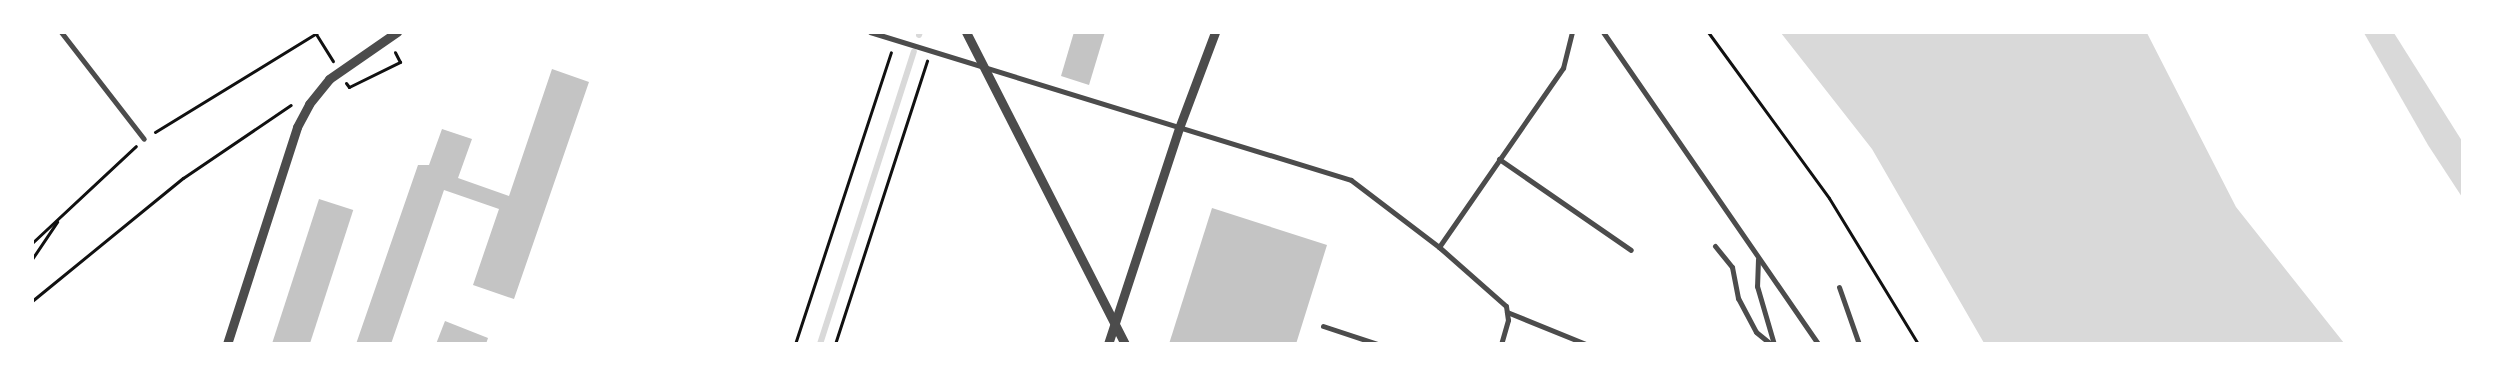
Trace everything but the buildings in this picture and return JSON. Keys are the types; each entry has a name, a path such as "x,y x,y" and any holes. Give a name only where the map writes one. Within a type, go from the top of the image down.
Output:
{"street":[{"path":"61,32 144,139"},
{"path":"227,344 297,127 309,104 329,79 397,32"},
{"path":"870,32 894,41 982,65 1179,128 1351,180 1439,247 1506,306 1508,320 1501,344"},
{"path":"966,32 1125,344"},
{"path":"1108,344 1179,128 1215,32"},
{"path":"1439,247 1563,68 1572,32"},
{"path":"1603,32 1818,344"},
{"path":"1499,160 1631,250"},
{"path":"1715,246 1732,266 1738,298 1756,332 1772,344"},
{"path":"1758,258 1757,286 1772,344"},
{"path":"1839,287 1859,344"},
{"path":"1507,312 1586,344"},
{"path":"1322,326 1377,344"}],"path":[{"path":"32,243 144,139 318,32"},
{"path":"1708,32 1829,198 1918,344"},
{"path":"349,87 400,62 387,39"},
{"path":"795,344 894,41"},
{"path":"835,344 930,51"},
{"path":"32,301 183,178 297,101"},
{"path":"32,259 62,216"}],"shaded area":[{"path":"1781,33 2147,33 2236,207 2344,343 1984,343 1872,149"},
{"path":"2364,33 2394,33 2462,141 2462,197 2428,145"}],"waterway":[{"path":"820,344 914,52"}]}
